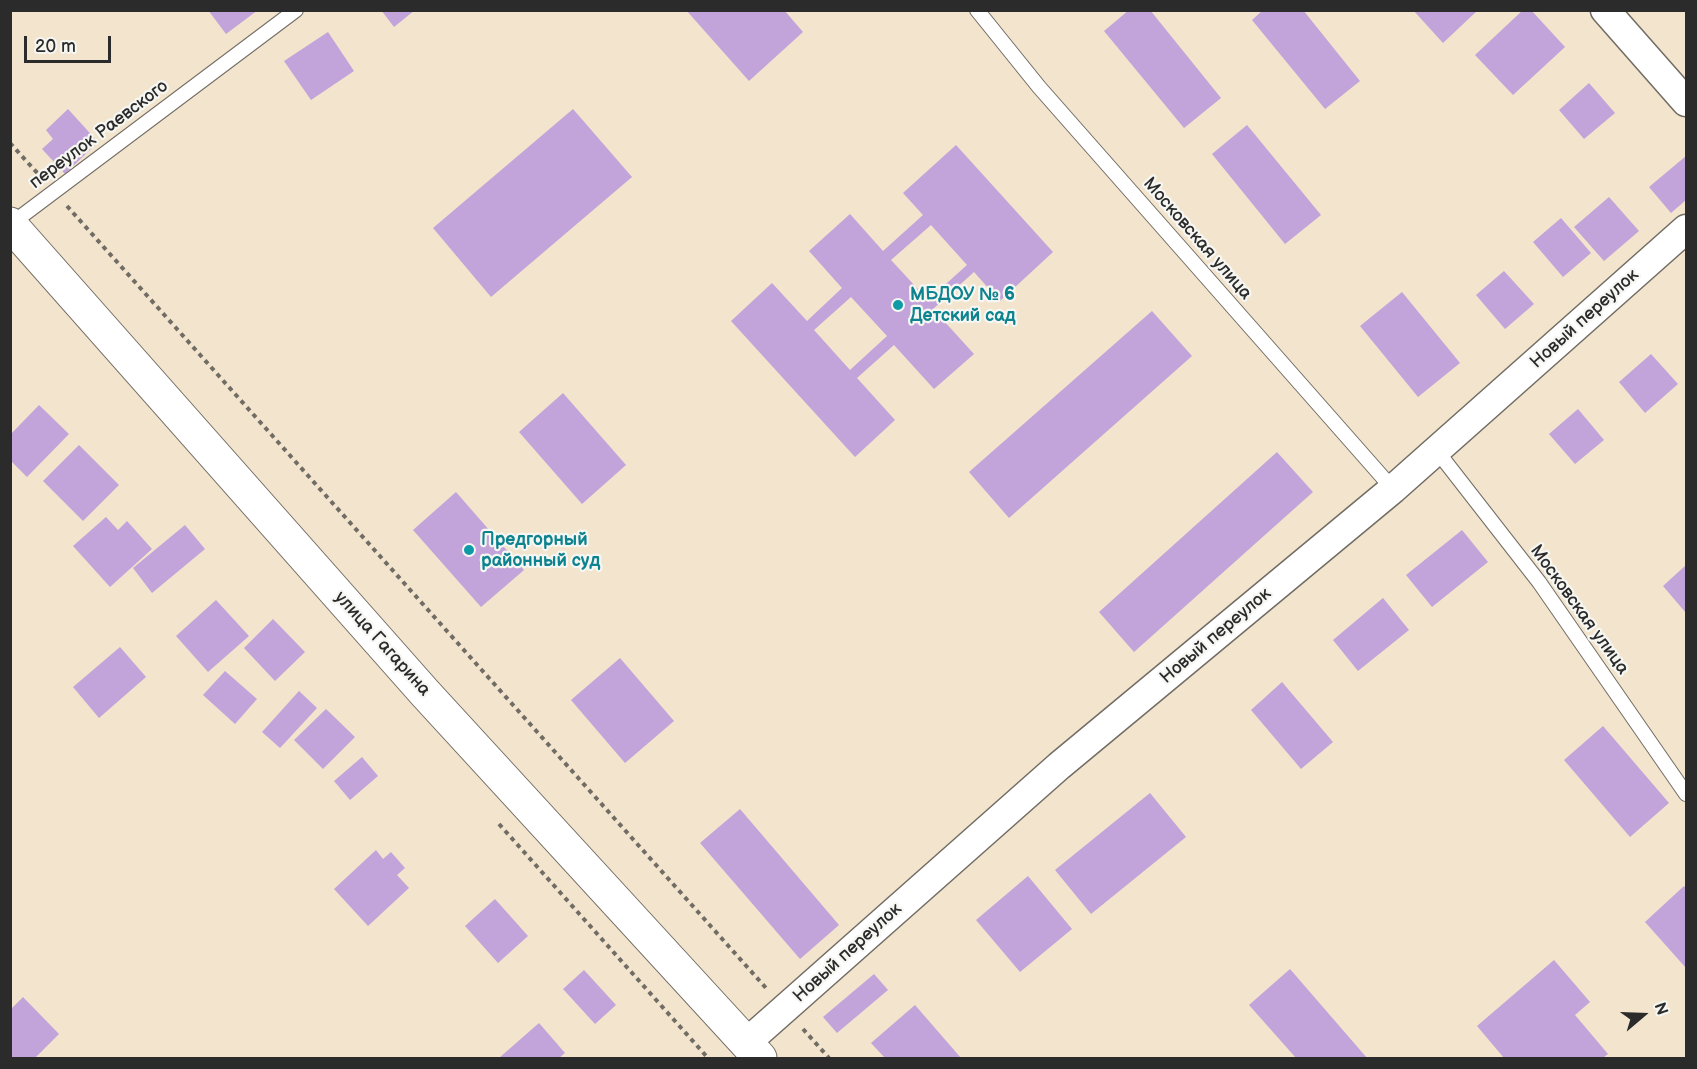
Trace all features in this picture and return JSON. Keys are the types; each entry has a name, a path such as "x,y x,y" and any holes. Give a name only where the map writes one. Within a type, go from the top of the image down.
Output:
{"street":[{"path":"1605,10 1686,102"},
{"name":"улица Гагарина","path":"11,224 425,693 753,1051"},
{"name":"Новый переулок","path":"753,1051 785,1009 1059,766 1393,489 1686,229"}],"lane":[{"name":"переулок Раевского","path":"11,224 296,10"},
{"name":"Московская улица","path":"977,10 1039,87 1393,489"},
{"name":"Московская улица","path":"1437,451 1539,582 1686,794"}],"path":[{"path":"10,143 829,1059"}],"building":[{"path":"208,10 258,10 226,34"},
{"path":"381,10 415,10 394,27"},
{"path":"686,10 784,10 803,32 749,81"},
{"path":"1129,10 1150,10 1221,98 1184,128 1104,31"},
{"path":"1263,10 1303,10 1360,81 1325,109 1252,20"},
{"path":"1413,10 1478,10 1443,43"},
{"path":"1523,10 1531,10 1565,47 1513,95 1475,55"},
{"path":"328,32 354,71 311,100 284,61"},
{"path":"1589,83 1615,113 1584,139 1559,110"},
{"path":"68,109 98,142 65,174 42,149 53,139 46,130"},
{"path":"573,109 632,177 491,297 433,228"},
{"path":"1247,125 1321,215 1285,244 1212,154"},
{"name":"МБДОУ № 6 Детский сад","path":"956,145 1053,252 1000,301 974,272 933,309 974,354 934,389 894,345 857,378 895,420 855,457 731,321 772,283 807,321 842,288 809,251 850,214 883,251 923,215 903,193","holes":["931,225 967,265 928,300 891,260","851,297 887,336 850,370 814,330"]},
{"path":"1686,156 1686,200 1671,213 1649,187"},
{"path":"1609,197 1639,231 1604,261 1574,227"},
{"path":"1561,218 1591,253 1563,277 1533,242"},
{"path":"1504,271 1534,304 1505,329 1476,295"},
{"path":"1402,292 1460,363 1418,397 1360,326"},
{"path":"1152,311 1192,356 1009,518 969,472"},
{"path":"1651,354 1678,384 1645,413 1619,382"},
{"path":"563,393 626,465 582,504 519,432"},
{"path":"39,405 69,434 27,477 10,460 10,435"},
{"path":"1578,409 1604,440 1575,464 1549,434"},
{"path":"79,445 119,485 83,521 43,481"},
{"path":"1277,452 1313,492 1134,652 1099,612"},
{"name":"Предгорный районный суд","path":"456,492 524,570 481,607 413,530"},
{"path":"106,517 118,530 127,521 152,549 110,587 73,546"},
{"path":"185,525 205,549 152,593 133,568"},
{"path":"1462,530 1488,562 1432,607 1406,575"},
{"path":"1686,565 1686,613 1663,586"},
{"path":"1383,598 1409,630 1358,671 1333,640"},
{"path":"216,600 249,636 208,672 176,636"},
{"path":"273,619 305,652 275,681 244,648"},
{"path":"120,647 146,677 99,718 73,687"},
{"path":"620,658 674,721 625,763 571,700"},
{"path":"225,671 257,699 235,724 203,695"},
{"path":"1282,682 1333,742 1301,769 1251,710"},
{"path":"299,691 317,708 280,748 262,732"},
{"path":"326,709 355,737 323,769 294,740"},
{"path":"1603,726 1669,803 1630,837 1564,760"},
{"path":"362,757 378,776 350,800 334,781"},
{"path":"1150,793 1186,837 1091,914 1055,870"},
{"path":"740,809 839,925 800,959 700,843"},
{"path":"376,850 383,859 391,852 405,868 397,875 409,888 368,926 334,889"},
{"path":"1028,876 1072,929 1020,972 976,920"},
{"path":"1684,886 1686,888 1686,968 1645,922"},
{"path":"495,899 528,936 498,963 465,926"},
{"path":"1554,960 1590,1002 1575,1015 1608,1054 1603,1058 1504,1058 1477,1026"},
{"path":"1290,969 1367,1058 1296,1058 1249,1005"},
{"path":"584,970 616,1005 595,1024 563,989"},
{"path":"874,974 888,990 837,1033 823,1017"},
{"path":"23,997 59,1034 35,1058 10,1058 10,1010"},
{"path":"915,1005 961,1058 885,1058 871,1043"},
{"path":"539,1023 565,1053 559,1058 499,1058"}],"place":[{"name":"МБДОУ № 6 Детский сад","path":"898,305"},
{"name":"Предгорный районный суд","path":"469,550"}]}
